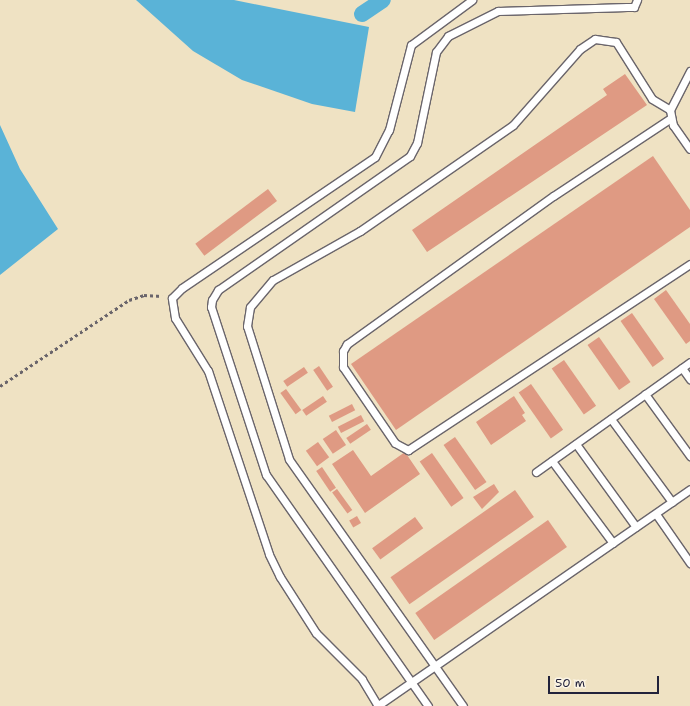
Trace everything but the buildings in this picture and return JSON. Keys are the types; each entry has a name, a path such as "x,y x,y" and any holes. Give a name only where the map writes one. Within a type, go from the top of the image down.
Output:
{"lane":[{"path":"472,0 411,45 389,130 375,157 182,288 172,298 175,318 208,371 269,554 280,577 316,633 362,680 377,706 690,489"},
{"path":"428,706 266,474 216,322 212,300 218,290 410,156 417,143 436,52 448,36 498,11 634,7 637,0"},
{"path":"463,706 436,664 289,459 248,326 250,307 273,280 360,231 514,125 580,49 595,39 616,42 652,99 670,110"},
{"path":"690,71 670,110 671,118 690,149"},
{"path":"671,118 553,196 347,344 343,351 343,367 395,443 408,450 690,264"},
{"path":"536,472 690,362"},
{"path":"682,368 690,379"},
{"path":"645,394 690,456"},
{"path":"611,419 672,502"},
{"path":"576,444 636,527"},
{"path":"552,460 613,543"},
{"path":"656,514 690,563"}],"path":[{"path":"0,386 129,300 144,295 172,298"}],"water":[{"path":"136,0 234,0 369,27 355,112 312,104 242,80 193,51"},
{"path":"0,125 20,169 58,229 0,275"}],"waterway":[{"path":"362,14 383,0"}]}
